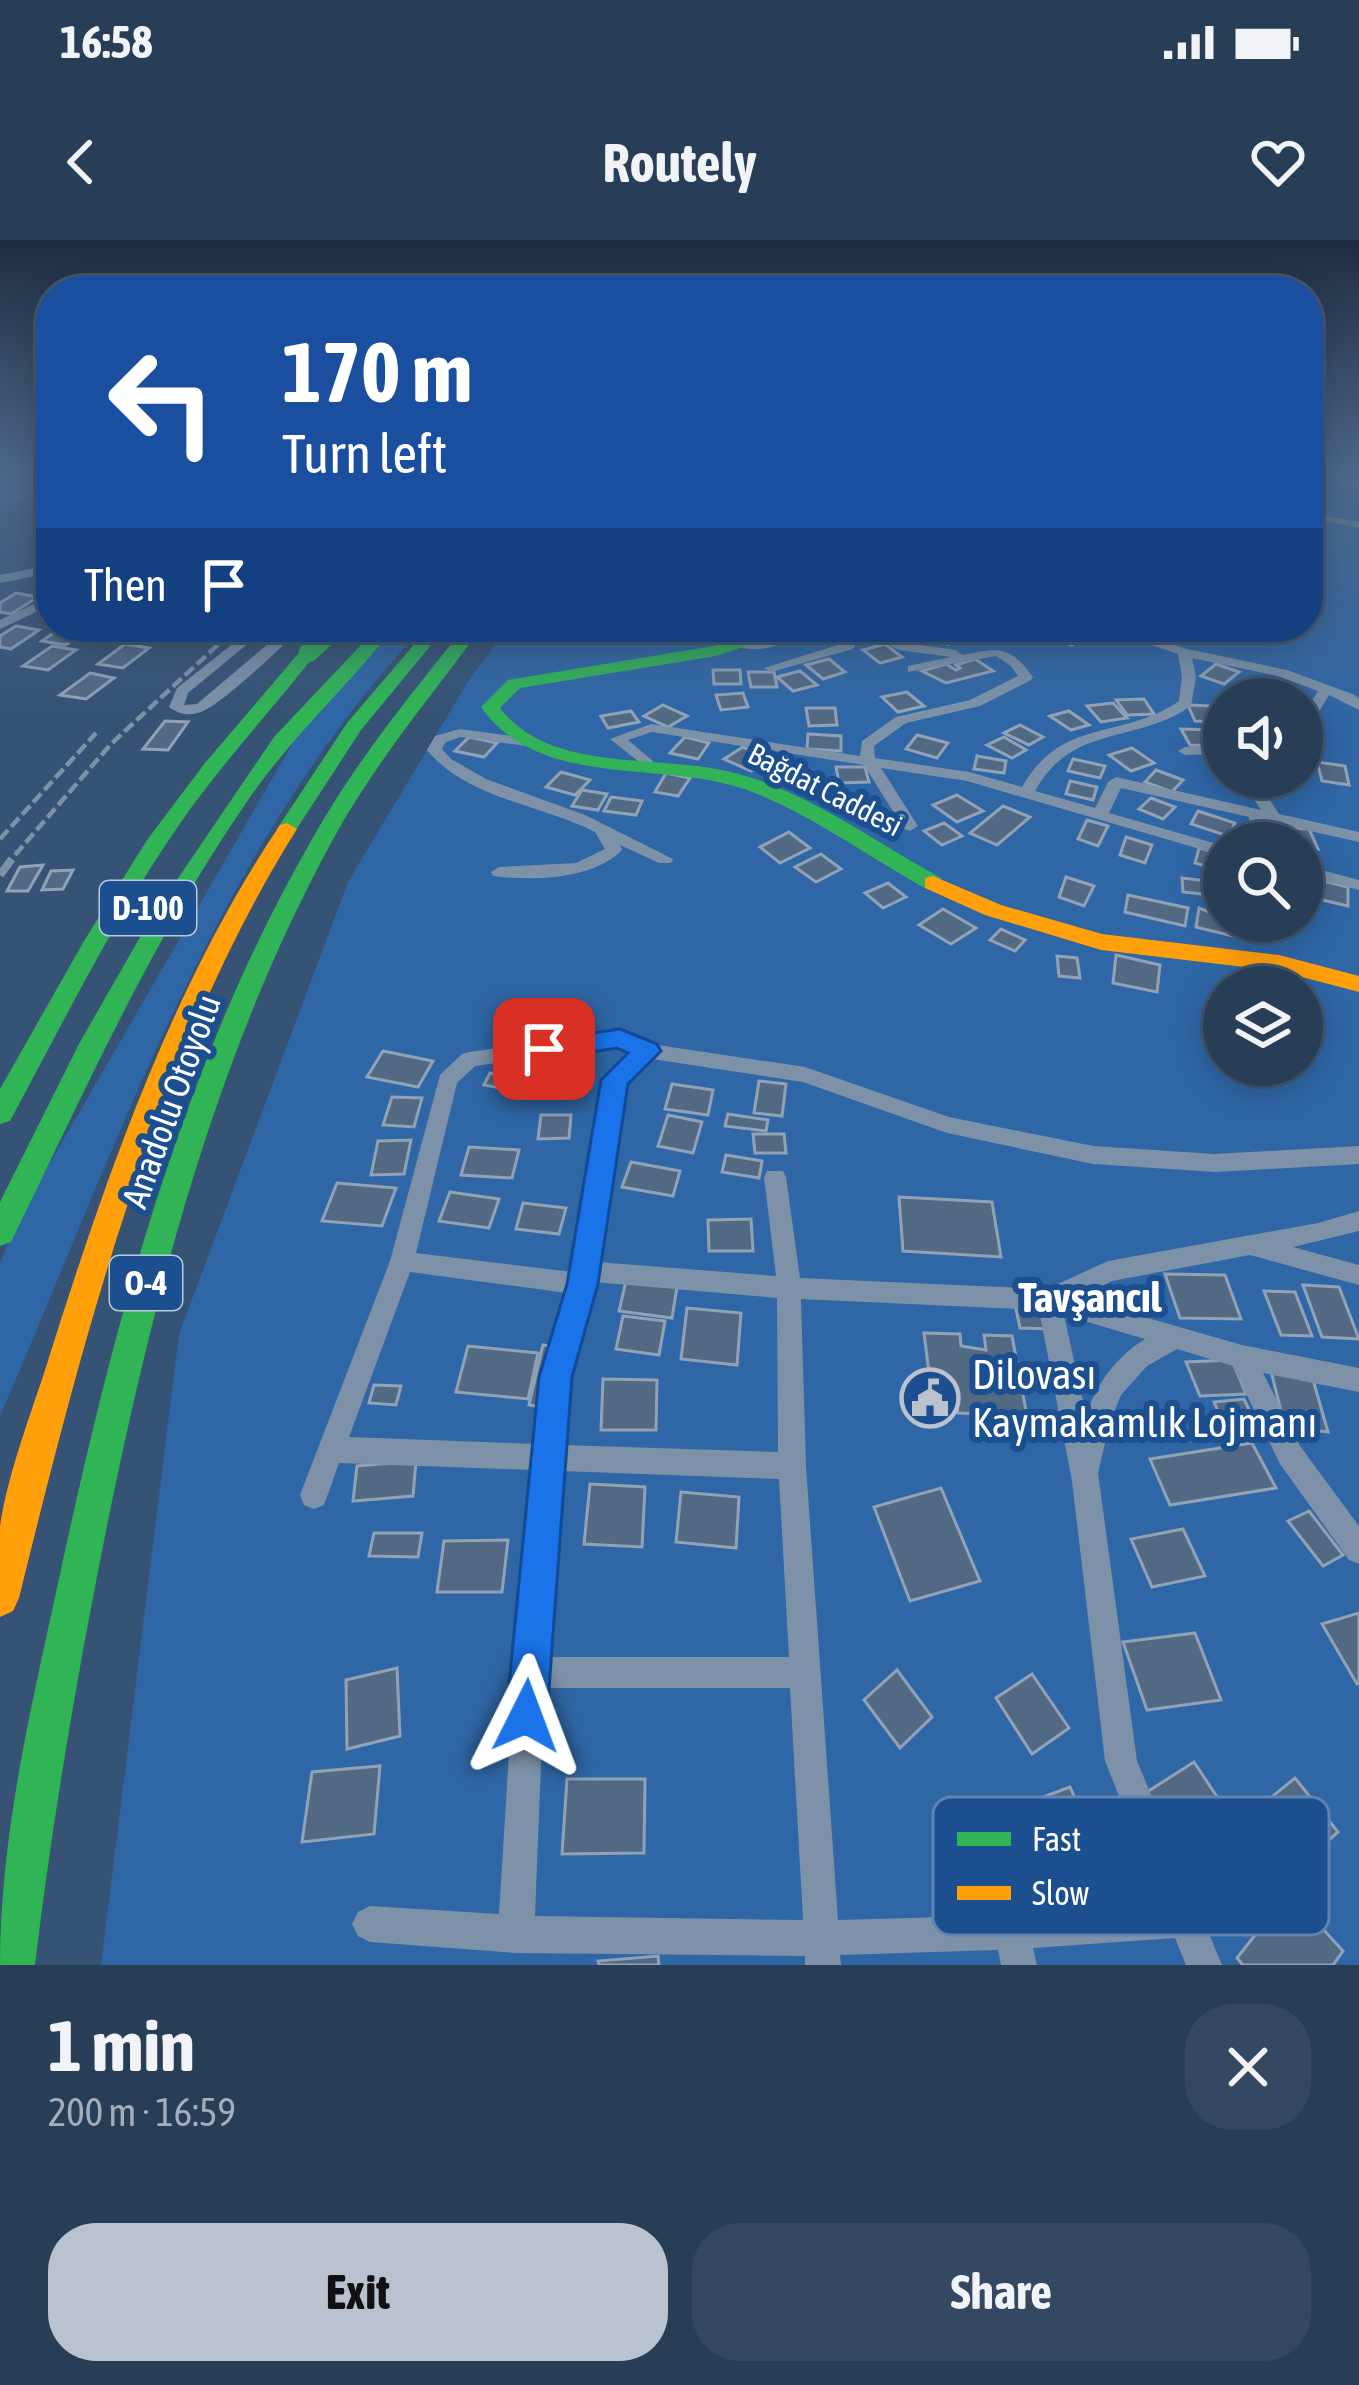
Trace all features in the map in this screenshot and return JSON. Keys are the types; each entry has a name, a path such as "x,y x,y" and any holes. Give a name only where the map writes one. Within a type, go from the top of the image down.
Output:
{"main road":[{"path":"0,1066 37,994 184,772 248,692 309,642"},
{"path":"0,1114 77,973 182,806 312,642"},
{"name":"D-100","path":"0,1187 109,973 208,807 264,731 314,642"},
{"path":"0,1233 85,1058 189,878 282,740 372,642"},
{"name":"Anadolu Otoyolu","path":"0,1598 91,1275 152,1105 221,951 283,837 339,749 424,642"},
{"name":"Anadolu Otoyolu","path":"12,1965 27,1833 92,1508 146,1284 201,1108 264,954 328,833 379,748 459,642"},
{"path":"527,742 505,735 491,720 490,707 514,685 747,642"},
{"name":"Bağdat Caddesi","path":"527,742 565,754 722,775 794,806 990,910 1118,946 1286,964 1359,984"}],"street":[{"path":"0,579 36,572"},
{"path":"0,625 36,607"},
{"path":"243,642 182,691 176,707 185,711 202,707 307,642"},
{"path":"740,645 777,642"},
{"path":"846,642 848,646"},
{"path":"772,668 848,646 885,642"},
{"path":"896,642 975,656"},
{"path":"910,826 868,759 867,744 901,720 975,703 1026,677 1016,663 994,653 949,642"},
{"path":"1153,642 1282,673 1354,702 1351,684 1359,679"},
{"path":"1026,793 1047,760 1084,740 1168,718 1186,703 1189,677 1184,652"},
{"path":"913,669 994,653"},
{"path":"648,764 617,739 651,728 868,759 1026,793 1203,845"},
{"path":"527,742 460,734 440,739 434,750 467,776 665,859"},
{"path":"1185,751 1203,751"},
{"path":"1099,816 1116,782 1216,810 1265,815 1359,837"},
{"path":"1257,798 1264,822"},
{"path":"500,872 607,858 614,850 606,831"},
{"path":"1323,875 1359,884"},
{"path":"314,1495 402,1261 447,1080 469,1059 620,1039 648,1051 806,1075 947,1125 1093,1155 1215,1163 1359,1156"},
{"path":"516,1936 529,1672 556,1377 583,1277 615,1080 648,1051"},
{"path":"775,1177 788,1288 793,1466 822,1951"},
{"path":"1049,1300 1108,1271 1359,1221"},
{"path":"1246,1245 1359,1275"},
{"path":"402,1261 583,1277 1049,1300 1242,1358 1359,1380"},
{"path":"1049,1300 1086,1481 1120,1761 1134,1797"},
{"path":"1086,1481 1091,1439 1110,1383 1150,1346 1177,1337"},
{"path":"1242,1358 1290,1455 1359,1550"},
{"path":"330,1450 793,1466"},
{"path":"529,1672 805,1673"},
{"path":"370,1924 822,1951 1016,1950 1100,1935"},
{"path":"1190,1935 1204,1965"}],"shaded area":[{"path":"1323,550 1359,550 1359,1965 101,1965 179,1334 348,882 467,683 497,642 1323,642"},
{"path":"383,642 410,642 350,713 286,806 229,902 131,1105 0,1416 0,1263 21,1213 298,734"}],"building":[{"path":"16,593 36,597 11,614 0,612 0,603"},
{"path":"16,626 36,629 11,649 0,647 0,636"},
{"path":"125,644 149,648 123,668 98,664"},
{"path":"885,644 902,657 880,663 863,650"},
{"path":"52,646 76,650 48,670 23,666"},
{"path":"829,659 845,672 823,679 806,665"},
{"path":"975,659 993,671 946,683 922,671 946,664 956,670 960,668 956,665"},
{"path":"1216,664 1239,672 1232,678 1201,676"},
{"path":"713,670 740,670 741,684 714,684"},
{"path":"800,671 817,685 793,691 777,677"},
{"path":"748,672 774,672 777,687 751,687"},
{"path":"90,673 114,678 86,699 60,695"},
{"path":"907,692 924,706 898,712 882,697"},
{"path":"743,693 748,707 721,710 716,695"},
{"path":"1144,699 1154,714 1127,715 1116,700"},
{"path":"1113,703 1127,718 1101,722 1087,706"},
{"path":"663,705 687,716 668,727 644,716"},
{"path":"1188,705 1203,706 1203,721 1195,721"},
{"path":"806,708 835,708 837,725 809,726"},
{"path":"631,711 639,722 608,728 601,716"},
{"path":"1069,711 1089,725 1071,730 1050,716"},
{"path":"165,721 188,722 168,750 143,749"},
{"path":"1020,725 1043,737 1029,745 1004,733"},
{"path":"1181,729 1203,730 1203,745 1190,745"},
{"path":"808,734 841,736 841,751 807,749"},
{"path":"917,735 948,743 937,758 906,749"},
{"path":"469,737 497,743 484,757 455,751"},
{"path":"685,737 709,743 698,759 670,753"},
{"path":"1004,737 1026,750 1012,758 987,745"},
{"path":"743,747 769,760 751,771 724,759"},
{"path":"1132,748 1154,763 1131,771 1109,755"},
{"path":"977,756 1006,761 1004,773 974,769"},
{"path":"1073,759 1105,766 1100,778 1068,771"},
{"path":"1323,763 1345,766 1349,785 1323,781"},
{"path":"836,767 865,767 869,782 839,783"},
{"path":"1156,770 1183,780 1172,792 1145,782"},
{"path":"561,772 590,780 575,795 546,787"},
{"path":"666,773 690,778 678,796 655,792"},
{"path":"1070,781 1097,787 1093,800 1066,794"},
{"path":"582,790 607,794 598,810 572,806"},
{"path":"957,795 983,811 957,822 933,805"},
{"path":"611,797 642,801 636,815 604,811"},
{"path":"1151,798 1175,807 1163,819 1139,809"},
{"path":"1003,806 1030,817 997,845 970,833"},
{"path":"1198,811 1232,822 1203,822 1203,828 1191,824"},
{"path":"885,812 900,827 880,832 866,817"},
{"path":"1087,820 1108,826 1098,846 1078,839"},
{"path":"944,823 962,836 942,845 924,831"},
{"path":"789,832 810,848 780,863 760,847"},
{"path":"1126,837 1152,845 1145,863 1120,855"},
{"path":"1199,848 1203,849 1203,865 1195,863"},
{"path":"821,854 841,869 816,882 795,867"},
{"path":"43,865 28,891 7,891 20,867"},
{"path":"73,870 63,889 42,890 51,871"},
{"path":"1066,877 1094,886 1084,906 1059,897"},
{"path":"1182,878 1203,880 1203,894 1183,892"},
{"path":"1323,881 1348,887 1348,906 1323,900"},
{"path":"888,883 906,897 883,908 865,893"},
{"path":"1128,895 1188,908 1185,926 1125,912"},
{"path":"1199,908 1203,909 1203,929 1196,927"},
{"path":"943,909 976,928 951,944 919,925"},
{"path":"1001,929 1025,940 1015,951 990,940"},
{"path":"1116,955 1160,965 1157,992 1113,983"},
{"path":"1057,956 1077,958 1080,978 1059,976"},
{"path":"383,1051 433,1061 418,1087 367,1077"},
{"path":"512,1063 539,1068 528,1093 484,1085 490,1073 507,1077"},
{"path":"553,1069 586,1072 581,1093 547,1090"},
{"path":"759,1081 786,1084 782,1116 754,1113"},
{"path":"672,1084 713,1090 708,1115 665,1109"},
{"path":"392,1097 422,1098 414,1127 383,1125"},
{"path":"728,1114 768,1120 766,1131 725,1126"},
{"path":"541,1115 571,1115 569,1138 538,1139"},
{"path":"668,1115 702,1122 693,1153 658,1146"},
{"path":"753,1134 784,1134 786,1153 755,1153"},
{"path":"411,1140 404,1174 371,1175 378,1141"},
{"path":"469,1147 519,1150 512,1178 461,1175"},
{"path":"726,1155 762,1161 759,1178 722,1172"},
{"path":"631,1162 680,1171 673,1196 622,1187"},
{"path":"337,1183 396,1188 382,1226 322,1221"},
{"path":"450,1192 499,1199 489,1228 439,1221"},
{"path":"899,1197 992,1202 1001,1257 903,1251"},
{"path":"523,1203 566,1208 559,1234 516,1229"},
{"path":"751,1219 753,1251 709,1251 708,1220"},
{"path":"1165,1274 1225,1275 1241,1319 1180,1318"},
{"path":"626,1281 677,1287 672,1318 619,1311"},
{"path":"1303,1285 1339,1287 1359,1339 1322,1337"},
{"path":"1264,1291 1295,1292 1312,1336 1281,1335"},
{"path":"1014,1299 1049,1300 1056,1329 1020,1328"},
{"path":"687,1308 741,1313 737,1365 681,1359"},
{"path":"623,1316 665,1321 659,1355 616,1349"},
{"name":"Dilovası Kaymakamlık Lojmanı","path":"924,1333 960,1334 961,1346 986,1350 984,1335 1012,1336 1027,1416 958,1413 955,1391 931,1389"},
{"path":"543,1345 550,1346 536,1406 529,1405"},
{"path":"468,1346 538,1353 528,1399 456,1392"},
{"path":"1232,1360 1246,1394 1200,1396 1186,1362"},
{"path":"1271,1371 1312,1376 1328,1432 1285,1427"},
{"path":"603,1379 657,1380 656,1430 601,1430"},
{"path":"374,1385 401,1386 396,1405 369,1403"},
{"path":"1244,1399 1260,1433 1229,1436 1214,1402"},
{"path":"1252,1443 1276,1488 1170,1505 1150,1459"},
{"path":"416,1461 413,1496 353,1501 357,1466"},
{"path":"590,1484 645,1487 642,1547 584,1544"},
{"path":"941,1488 980,1581 910,1601 874,1507"},
{"path":"681,1492 739,1497 736,1548 676,1542"},
{"path":"1309,1511 1343,1555 1323,1566 1288,1521"},
{"path":"1183,1529 1205,1576 1152,1587 1131,1539"},
{"path":"374,1533 422,1533 418,1557 369,1556"},
{"path":"508,1540 502,1592 437,1592 444,1541"},
{"path":"1359,1613 1359,1683 1357,1684 1322,1624"},
{"path":"1195,1633 1221,1700 1147,1710 1123,1642"},
{"path":"397,1668 400,1736 347,1749 346,1680"},
{"path":"897,1670 932,1717 900,1748 864,1700"},
{"path":"1032,1674 1069,1728 1032,1754 996,1698"},
{"path":"1194,1762 1217,1797 1150,1797 1147,1792"},
{"path":"380,1766 374,1834 302,1842 312,1772"},
{"path":"1295,1778 1310,1797 1272,1797"},
{"path":"567,1779 645,1779 644,1853 562,1854"},
{"path":"1070,1787 1074,1797 1043,1797"},
{"path":"1255,1935 1328,1935 1343,1951 1333,1965 1243,1965 1237,1958"},
{"path":"658,1956 659,1965 599,1965 598,1961"}],"railway":[{"path":"15,855 111,744 221,642"},
{"path":"0,839 96,733"},
{"path":"0,875 17,852"}],"traffic: fast":[{"path":"309,652 319,642"},
{"path":"0,1233 93,1042 200,857 293,726 372,642"},
{"path":"287,829 354,727 425,642"},
{"path":"12,1965 43,1759 103,1461 148,1278 205,1098 277,924 321,841 374,758 462,642"},
{"path":"741,642 716,651 514,684 490,707 505,727 554,752 702,771 763,789 933,883"},
{"path":"0,1114 95,941 158,840 212,767 309,652"}],"traffic: slow":[{"path":"0,1598 60,1376 132,1158 223,944 287,829"},
{"path":"933,883 993,910 1101,942 1279,963 1359,984"}],"place":[{"name":"Dilovası Kaymakamlık Lojmanı","path":"930,1398"}],"district":[{"name":"Tavşancıl","path":"1090,1297"}],"route":[{"path":"526,1716 556,1377 582,1284 615,1080 648,1051 620,1039 544,1049"}]}
